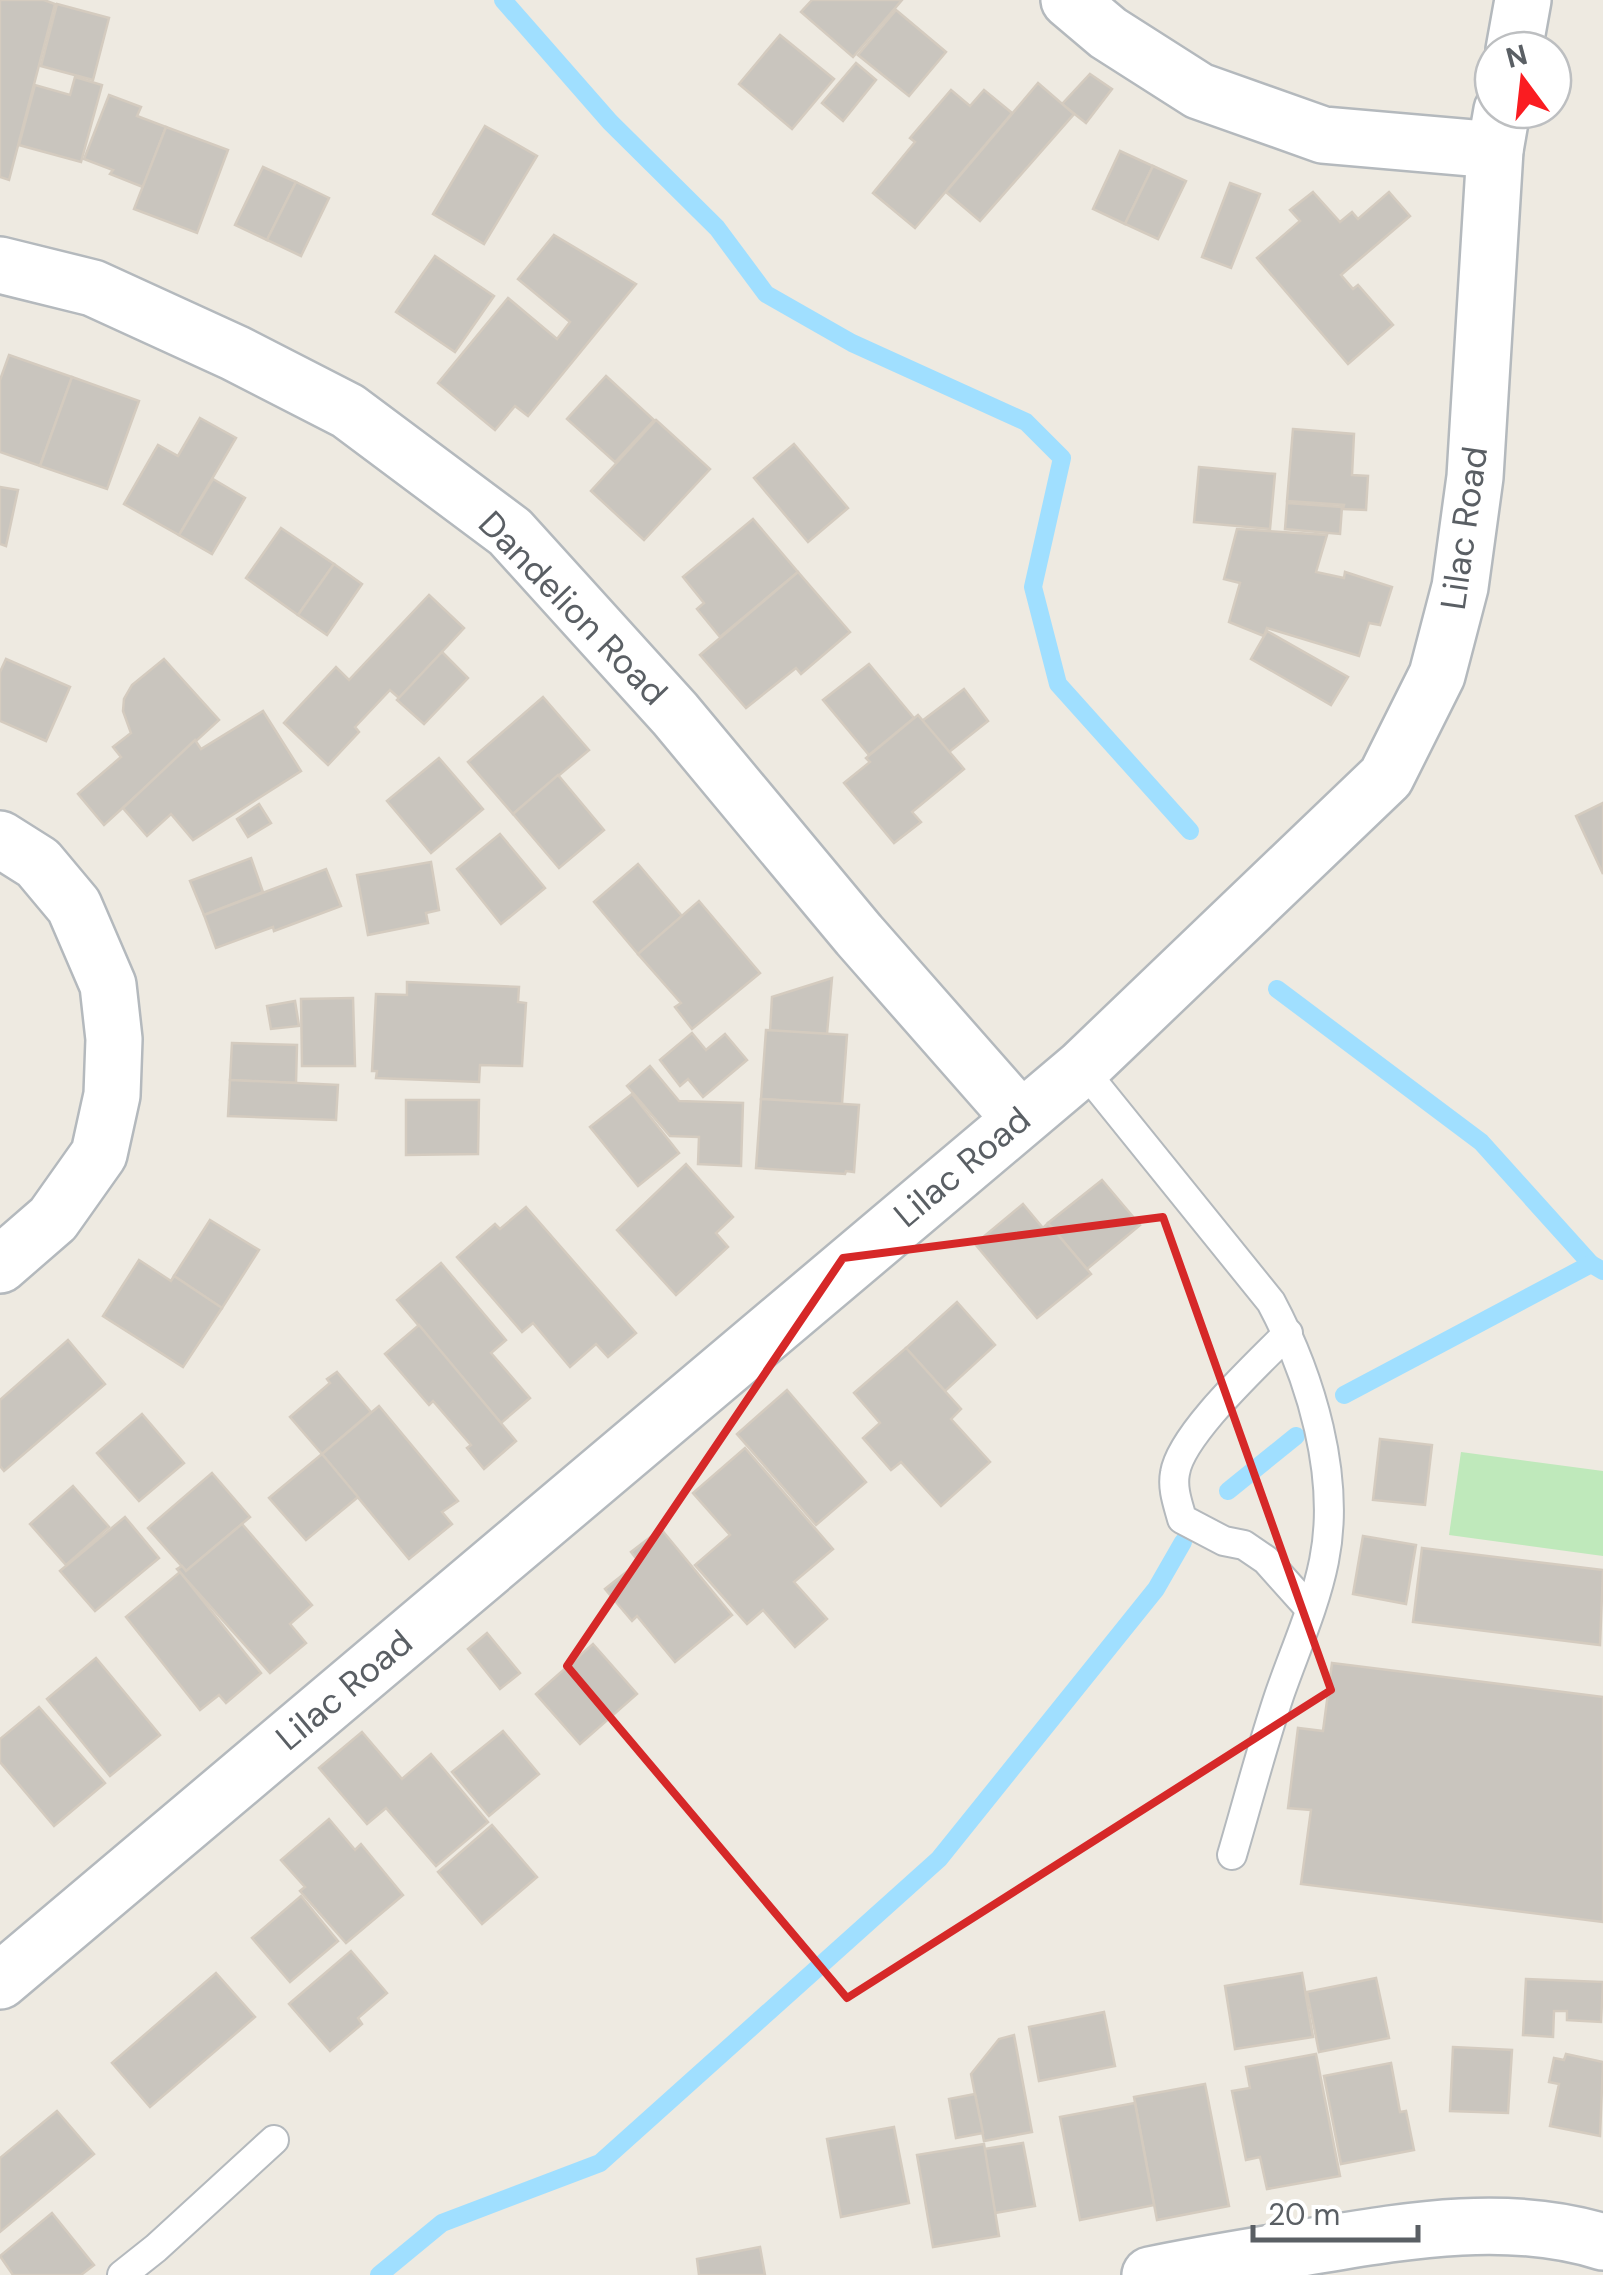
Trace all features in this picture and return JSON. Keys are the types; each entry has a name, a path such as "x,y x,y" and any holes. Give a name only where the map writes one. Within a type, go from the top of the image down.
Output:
{"street":[{"path":"1069,0 1108,34 1199,91 1323,135 1498,130"},
{"path":"1518,30 1523,0"},
{"name":"Lilac Road","path":"0,1981 1082,1068 1386,777 1436,675 1460,587 1475,478 1498,130"},
{"name":"Dandelion Road","path":"0,265 93,288 235,353 348,411 510,532 675,714 859,936 1020,1118"},
{"path":"0,839 38,863 74,906 108,985 114,1039 112,1095 100,1154 53,1219 0,1264"},
{"path":"1150,2275 1401,2231 1499,2225 1603,2242"}],"lane":[{"path":"1082,1068 1272,1302 1288,1333 1325,1453 1328,1493 1324,1560 1271,1719 1232,1855"},
{"path":"1288,1333 1197,1431 1177,1464 1175,1496 1182,1520 1244,1545 1266,1560 1309,1608"},
{"path":"122,2275 274,2140"}],"highlighted area":[{"path":"1163,1217 1331,1690 847,1998 567,1666 843,1258"}],"green space":[{"path":"1461,1452 1603,1471 1603,1556 1449,1535"}],"building":[{"path":"0,0 44,0 55,4 9,180 0,177"},
{"path":"812,0 902,0 853,57 801,12"},
{"path":"57,4 109,18 93,80 41,66"},
{"path":"896,10 946,52 909,96 858,55"},
{"path":"780,35 834,79 792,129 739,84"},
{"path":"856,63 876,80 843,121 822,103"},
{"path":"1090,74 1112,89 1086,123 1062,104"},
{"path":"75,77 102,85 81,162 19,145 35,85 70,95"},
{"path":"1038,83 1074,114 980,221 946,192"},
{"path":"951,90 970,106 984,90 1012,113 915,228 873,193 915,142 910,138"},
{"path":"109,95 141,107 137,116 166,127 143,187 84,159"},
{"path":"485,126 537,156 484,244 433,214"},
{"path":"166,127 228,150 197,233 134,209"},
{"path":"1120,151 1153,166 1125,224 1093,209"},
{"path":"1153,166 1186,181 1158,239 1125,224"},
{"path":"263,167 296,182 267,240 235,225"},
{"path":"296,182 329,198 301,256 267,240"},
{"path":"1230,183 1260,194 1231,268 1202,257"},
{"path":"1313,192 1340,222 1352,212 1358,219 1389,192 1410,216 1341,275 1353,289 1358,285 1393,325 1348,364 1257,258 1300,221 1290,210"},
{"path":"554,235 636,284 528,416 515,406 495,430 438,383 508,298 557,339 570,322 518,279"},
{"path":"435,256 494,296 455,352 396,312"},
{"path":"9,355 72,377 40,466 0,452 0,380"},
{"path":"606,376 654,420 615,462 567,419"},
{"path":"72,377 139,401 107,489 40,466"},
{"path":"200,418 236,438 179,535 124,504 158,445 178,456"},
{"path":"656,420 710,469 644,540 591,491"},
{"path":"1293,429 1354,434 1352,475 1368,476 1366,510 1287,501"},
{"path":"794,444 848,508 808,542 754,478"},
{"path":"1199,467 1275,474 1270,529 1194,522"},
{"path":"213,479 245,498 212,554 179,535"},
{"path":"0,487 18,490 6,546 0,544"},
{"path":"1287,503 1342,507 1340,534 1285,529"},
{"path":"753,519 798,572 720,637 697,609 704,603 683,577"},
{"path":"281,528 334,564 298,615 246,578"},
{"path":"1237,529 1327,535 1316,572 1344,578 1345,572 1392,587 1380,625 1369,623 1359,656 1267,628 1264,636 1229,622 1240,583 1224,579"},
{"path":"334,564 362,584 327,635 298,615"},
{"path":"798,572 850,632 801,674 796,668 746,708 700,655"},
{"path":"429,595 464,628 399,698 390,690 355,727 359,732 328,765 284,723 336,667 349,680"},
{"path":"1267,631 1348,677 1331,705 1251,659"},
{"path":"442,652 468,678 424,724 397,700"},
{"path":"6,659 70,687 46,741 0,721 0,672"},
{"path":"164,659 219,720 104,825 78,794 121,757 113,747 131,733 123,711 124,699 132,685"},
{"path":"869,664 914,718 869,755 823,700"},
{"path":"964,689 988,721 949,752 922,721"},
{"path":"543,697 589,750 513,814 468,762"},
{"path":"263,711 301,771 193,840 171,814 147,836 123,808 195,740 201,749"},
{"path":"918,715 964,769 912,812 921,822 894,843 844,783 870,762 866,758"},
{"path":"439,758 483,809 431,853 387,801"},
{"path":"558,775 604,830 559,868 513,814"},
{"path":"1603,803 1603,874 1576,816"},
{"path":"259,804 271,823 248,837 237,819"},
{"path":"500,834 545,888 501,924 457,869"},
{"path":"251,858 263,892 204,915 190,881"},
{"path":"431,862 439,910 426,913 428,923 368,935 357,875"},
{"path":"638,864 682,916 638,954 594,902"},
{"path":"326,869 341,906 216,948 204,915"},
{"path":"699,901 760,973 692,1029 675,1007 681,1003 638,954"},
{"path":"832,978 827,1034 770,1031 772,997"},
{"path":"407,982 519,987 518,1002 526,1003 522,1066 480,1065 479,1082 376,1078 377,1071 372,1071 376,994 407,995"},
{"path":"353,998 355,1066 302,1066 301,999"},
{"path":"295,1001 299,1026 271,1029 267,1006"},
{"path":"766,1030 847,1035 842,1104 761,1099"},
{"path":"692,1033 706,1050 725,1034 747,1060 703,1097 688,1079 680,1086 660,1060"},
{"path":"232,1043 297,1045 296,1083 230,1080"},
{"path":"650,1066 679,1101 743,1103 741,1166 698,1164 699,1137 670,1136 627,1086"},
{"path":"230,1080 338,1085 336,1120 228,1116"},
{"path":"632,1094 679,1153 638,1186 590,1127"},
{"path":"761,1099 859,1105 854,1172 756,1168"},
{"path":"406,1100 479,1100 478,1154 406,1155"},
{"path":"686,1164 733,1217 716,1233 728,1247 676,1295 617,1230"},
{"path":"1102,1180 1140,1225 1087,1269 1048,1223"},
{"path":"1023,1204 1043,1228 1048,1223 1091,1274 1037,1318 975,1244"},
{"path":"526,1207 636,1333 608,1357 596,1344 570,1367 533,1323 522,1332 457,1257 495,1224 500,1229"},
{"path":"210,1220 259,1250 222,1308 174,1276"},
{"path":"139,1260 171,1281 174,1276 222,1308 183,1367 103,1316"},
{"path":"441,1263 506,1340 491,1353 530,1398 501,1423 397,1300"},
{"path":"957,1302 995,1345 945,1391 906,1348"},
{"path":"419,1325 516,1441 484,1469 467,1448 471,1445 433,1401 429,1405 385,1354"},
{"path":"68,1340 105,1384 4,1471 0,1466 0,1400"},
{"path":"906,1348 961,1409 951,1419 990,1462 941,1506 901,1462 891,1470 863,1438 880,1423 854,1393"},
{"path":"337,1372 371,1412 322,1454 290,1417 330,1383 327,1379"},
{"path":"787,1390 866,1482 816,1525 737,1434"},
{"path":"379,1406 458,1501 442,1512 452,1524 409,1559 322,1454"},
{"path":"142,1414 184,1463 139,1501 97,1453"},
{"path":"1380,1439 1432,1445 1425,1505 1373,1500"},
{"path":"745,1448 833,1549 794,1582 827,1619 795,1647 763,1610 747,1624 695,1565 730,1535 693,1493"},
{"path":"322,1454 358,1497 306,1540 269,1498"},
{"path":"212,1473 250,1517 186,1571 148,1528"},
{"path":"73,1486 109,1527 66,1565 30,1524"},
{"path":"125,1517 159,1558 95,1611 60,1571"},
{"path":"242,1524 312,1605 290,1624 306,1643 270,1673 177,1569 182,1566 186,1571"},
{"path":"661,1529 732,1615 675,1662 637,1616 632,1621 605,1589 639,1562 631,1552"},
{"path":"1363,1536 1416,1545 1406,1604 1353,1594"},
{"path":"1422,1548 1603,1570 1600,1645 1413,1622"},
{"path":"180,1572 261,1673 226,1703 219,1695 200,1710 126,1617"},
{"path":"487,1633 520,1673 500,1689 468,1649"},
{"path":"593,1644 637,1694 580,1744 536,1694"},
{"path":"96,1658 160,1735 110,1776 47,1699"},
{"path":"1332,1663 1603,1697 1603,1922 1301,1884 1311,1810 1288,1808 1298,1728 1323,1731"},
{"path":"39,1707 105,1783 54,1826 0,1762 0,1739"},
{"path":"503,1731 539,1774 489,1816 452,1772"},
{"path":"362,1732 402,1779 431,1754 488,1822 436,1866 386,1808 367,1824 319,1768"},
{"path":"329,1819 355,1850 361,1844 403,1895 346,1943 300,1891 305,1887 281,1860"},
{"path":"492,1825 537,1877 482,1924 438,1872"},
{"path":"301,1896 338,1941 290,1982 252,1938"},
{"path":"351,1951 387,1993 358,2018 362,2024 330,2051 289,2004"},
{"path":"216,1973 255,2017 150,2107 112,2063"},
{"path":"1302,1973 1313,2037 1235,2049 1225,1986"},
{"path":"1376,1978 1389,2038 1319,2052 1307,1992"},
{"path":"1526,1979 1603,1982 1601,2022 1567,2020 1567,2011 1554,2011 1553,2037 1523,2035"},
{"path":"1104,2012 1115,2066 1039,2081 1029,2027"},
{"path":"1014,2035 1032,2132 984,2141 971,2074 999,2039"},
{"path":"1453,2047 1512,2050 1508,2113 1450,2111"},
{"path":"1316,2054 1340,2176 1267,2189 1260,2157 1246,2160 1232,2091 1250,2088 1246,2067"},
{"path":"1566,2054 1603,2062 1600,2136 1550,2126 1559,2084 1549,2082 1554,2058 1564,2060"},
{"path":"1391,2063 1400,2112 1406,2111 1414,2150 1341,2164 1324,2076"},
{"path":"1205,2084 1229,2206 1157,2220 1134,2097"},
{"path":"975,2094 983,2133 956,2138 949,2099"},
{"path":"1135,2103 1154,2205 1080,2220 1060,2117"},
{"path":"57,2111 94,2154 0,2232 0,2158"},
{"path":"894,2127 909,2203 841,2217 827,2139"},
{"path":"1023,2143 1035,2206 995,2213 984,2149"},
{"path":"984,2144 999,2236 933,2247 917,2155"},
{"path":"52,2213 94,2265 81,2275 13,2275 0,2256"},
{"path":"760,2247 765,2275 699,2275 697,2259"}],"waterway":[{"path":"503,0 610,122 717,228 766,294 852,343 1026,422 1062,458 1033,587 1058,684 1190,831"},
{"path":"1277,989 1481,1142 1591,1264"},
{"path":"1344,1395 1591,1264 1603,1271"},
{"path":"1228,1491 1296,1436"},
{"path":"379,2275 442,2223 600,2163 939,1859 1156,1589 1183,1542"}]}
